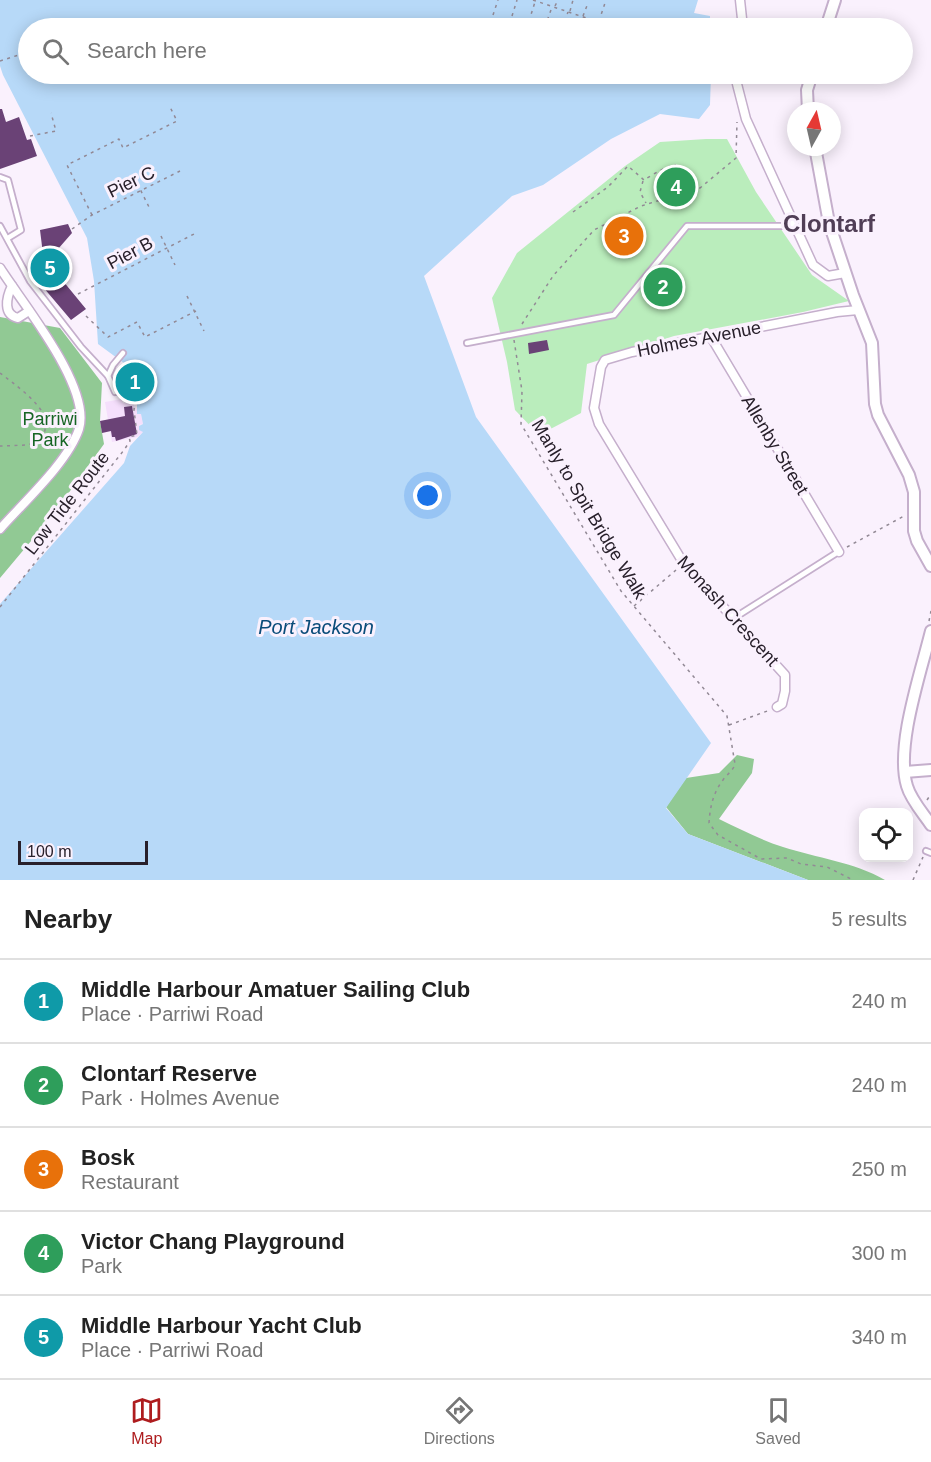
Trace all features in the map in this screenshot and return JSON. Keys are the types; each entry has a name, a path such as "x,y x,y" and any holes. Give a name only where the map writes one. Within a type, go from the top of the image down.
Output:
{"street":[{"path":"740,0 742,18"},
{"path":"829,18 835,0"},
{"path":"736,84 746,119 813,265 828,276 845,273"},
{"path":"808,102 809,84"},
{"path":"817,156 829,223 858,310 872,343 875,404 878,415 909,475 914,492 914,531 931,566"},
{"path":"0,268 70,376 81,410 80,426 68,450 0,529"},
{"path":"0,274 11,285"},
{"path":"11,285 7,305 10,314 18,318 29,311"},
{"name":"Holmes Avenue","path":"599,424 594,408 600,367 605,360 632,352 837,312 858,310"},
{"name":"Allenby Street","path":"711,338 839,552"},
{"name":"Monash Crescent","path":"599,424 684,564 784,675 784,698 782,704 777,707"},
{"path":"931,631 906,736 904,766 906,785 911,796 931,825"},
{"path":"904,766 931,770"}],"lane":[{"path":"0,177 8,180 21,230 8,238"},
{"path":"0,226 30,281 81,348 108,376 115,392"},
{"path":"467,343 614,315 687,226 794,226"},
{"path":"108,376 113,365 123,353"},
{"path":"734,618 839,552"}],"path":[{"path":"493,15 498,0"},
{"path":"512,16 517,0"},
{"path":"529,18 534,0 588,18"},
{"path":"549,18 558,0"},
{"path":"566,18 573,0"},
{"path":"599,18 606,0"},
{"path":"583,16 588,3"},
{"path":"0,61 18,55"},
{"path":"92,215 67,165 119,139 123,148 177,121 169,105"},
{"path":"30,136 56,131 51,114"},
{"path":"513,333 523,324 553,276 594,230 647,204 700,188 735,158"},
{"path":"647,204 640,192 644,180 659,173 666,166 676,165"},
{"path":"573,212 608,187 628,166 644,180"},
{"name":"Pier C","path":"72,229 92,215 180,171"},
{"path":"134,177 149,207"},
{"name":"Pier B","path":"78,294 194,234"},
{"path":"161,236 175,265"},
{"path":"187,296 204,331"},
{"path":"86,316 108,337 137,322 145,336 196,311"},
{"name":"Manly to Spit Bridge Walk","path":"513,333 522,391 521,424 621,591 727,716 735,768 724,778 715,792 710,807 709,823 718,835 761,859 787,858 801,864 827,867 853,880"},
{"path":"0,373 21,389 45,418 44,438 28,445 0,446"},
{"name":"Low Tide Route","path":"0,607 130,441 129,437 138,434 134,410 135,398 116,399 115,392"},
{"path":"839,552 914,511"},
{"path":"633,606 684,564"},
{"path":"728,725 777,707"},
{"path":"924,803 931,794"},
{"path":"913,880 929,852"}],"shaded area":[{"path":"122,399 123,403 134,401 134,406 141,414 143,424 139,425 143,432 137,437 112,442 110,431 102,433 100,421 108,420 105,402"}],"green space":[{"path":"727,139 756,192 812,275 849,301 674,336 587,364 581,413 539,435 515,410 507,362 492,298 517,253 625,166 660,142"},
{"name":"Parriwi Park","path":"0,317 60,328 102,383 100,421 104,444 52,516 0,578"},
{"path":"737,755 754,759 752,773 719,819 775,844 848,865 885,880 808,880 688,834 666,807 686,778 719,773"}],"water":[{"name":"Port Jackson","path":"0,0 698,0 694,13 710,16 710,18 18,18 18,84 711,84 710,105 699,119 660,114 611,139 543,185 512,196 424,276 476,417 711,743 666,808 688,834 808,880 0,880 0,604 124,463 130,446 143,432 139,430 139,426 143,424 141,414 137,414 137,394 134,392 148,388 143,371 133,374 132,369 98,344 94,281 87,238 0,66"}],"building":[{"path":"0,109 2,109 6,122 19,117 27,140 31,139 37,156 0,169"},
{"path":"68,224 72,233 58,249 63,281 86,309 71,320 43,287 37,255 43,254 40,230"},
{"path":"627,224 637,239 627,244 618,230"},
{"path":"547,340 549,350 529,354 528,343"},
{"path":"132,369 133,374 143,371 148,388 134,392 136,396 129,398 121,372"},
{"path":"132,406 137,434 116,441 111,431 102,433 100,421 125,416 124,407"}],"place":[{"name":"Victor Chang Playground","path":"676,187"},
{"name":"Bosk","path":"624,236"},
{"name":"Middle Harbour Yacht Club","path":"50,268"},
{"name":"Clontarf Reserve","path":"663,287"},
{"name":"Middle Harbour Amatuer Sailing Club","path":"135,382"}],"district":[{"name":"Clontarf","path":"829,223"}]}
